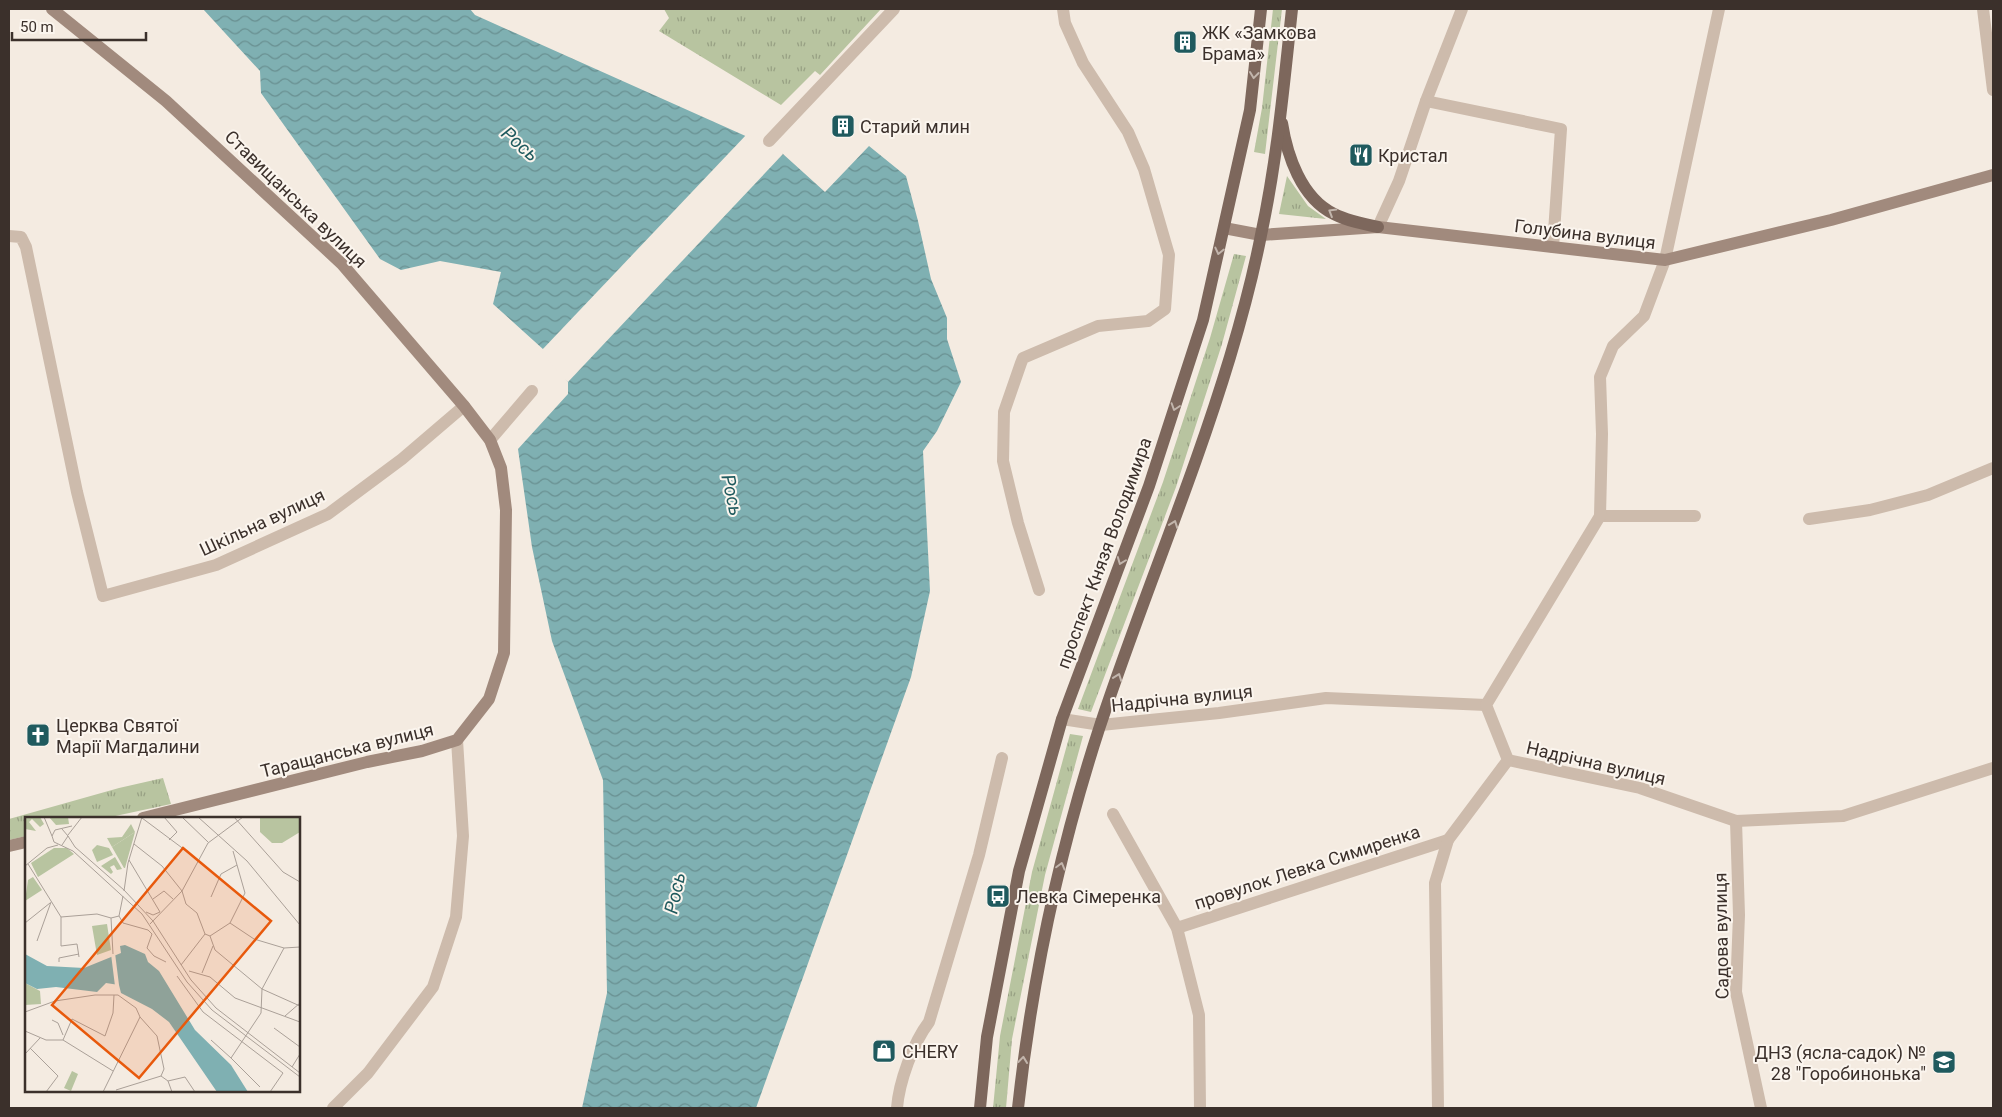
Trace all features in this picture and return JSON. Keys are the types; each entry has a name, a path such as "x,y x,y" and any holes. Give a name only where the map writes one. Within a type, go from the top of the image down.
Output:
{"main road":[{"name":"проспект Князя Володимира","path":"980,1108 987,1037 1019,871 1062,720 1152,477 1203,320 1250,110 1261,9"},
{"path":"1018,1108 1024,1049 1055,889 1101,725 1182,500 1230,356 1261,235 1280,112 1292,9"},
{"path":"1280,112 1286,144 1296,173 1311,196 1331,213 1354,222 1378,228"}],"street":[{"name":"Ставищанська вулиця","path":"52,9 166,100 342,264 464,406 490,440"},
{"path":"769,141 894,9"},
{"path":"1040,590 1018,524 1003,461 1004,412 1021,363 1023,358 1098,326 1148,321 1165,309 1169,255 1144,169 1128,132 1083,63 1065,23 1063,9"},
{"path":"1378,228 1399,181 1426,101 1462,9"},
{"path":"1438,1108 1435,883 1448,840 1508,760 1486,704 1600,516 1602,434 1600,377 1613,346 1644,316 1665,260 1719,9"},
{"path":"1983,9 1993,90"},
{"path":"1426,101 1561,130 1553,247"},
{"name":"Голубина вулиця","path":"1224,228 1261,235 1378,228 1665,260 1831,220 1993,175"},
{"name":"Шкільна вулиця","path":"9,236 21,237 26,247 77,492 103,596 216,566 328,514 402,459 464,406"},
{"path":"490,440 532,391"},
{"name":"Таращанська вулиця","path":"146,817 367,762 422,751 457,740 489,699 504,653 506,510 501,468 490,440"},
{"path":"1809,519 1870,510 1928,495 1993,468"},
{"path":"1600,516 1694,516"},
{"name":"Надрічна вулиця","path":"1062,720 1101,725 1219,713 1326,698 1486,704"},
{"path":"333,1108 368,1073 434,987 456,917 457,908 463,836 457,740"},
{"path":"898,1108 898,1094 920,1035 929,1022 979,855 1002,758"},
{"name":"Надрічна вулиця","path":"1508,760 1640,788 1736,821 1843,816 1993,768"},
{"path":"1112,814 1178,928 1199,1015 1200,1108"},
{"name":"Садова вулиця","path":"1736,821 1739,915 1736,992 1761,1108"},
{"name":"провулок Левка Симиренка","path":"1178,928 1448,840"},
{"path":"9,846 25,842"}],"green space":[{"path":"664,9 881,9 820,75 815,71 781,105 659,31 669,18"},
{"path":"1273,9 1282,9 1265,154 1254,152 1262,108"},
{"path":"1287,176 1308,206 1326,219 1279,214"},
{"path":"1234,254 1246,256 1222,344 1176,487 1091,712 1078,709 1163,482 1210,338"},
{"path":"1070,734 1083,736 1045,875 1012,1039 1006,1108 993,1108 1000,1036 1032,872"},
{"path":"163,778 171,804 111,817 25,817 25,836 9,840 9,819 119,788"}],"water":[{"name":"Рось","path":"203,9 470,9 475,15 783,154 825,192 869,146 906,176 931,279 947,318 947,339 961,382 937,431 923,451 930,591 911,677 756,1108 582,1108 607,993 603,780 552,641 532,547 518,449 568,394 568,382 544,350 493,304 501,272 440,261 401,270 380,259 261,93 260,71"}],"pier":[{"path":"747,134 777,148 783,154 568,382 541,351"}],"place":[{"name":"ЖК «Замкова Брама»","path":"1185,42"},
{"name":"Старий млин","path":"843,126"},
{"name":"Кристал","path":"1361,155"},
{"name":"Церква Святої Марії Магдалини","path":"38,735"},
{"name":"Левка Сімеренка","path":"998,896"},
{"name":"CHERY","path":"884,1051"},
{"name":"ДНЗ (ясла-садок) № 28 \"Горобинонька\"","path":"1944,1062"}]}
